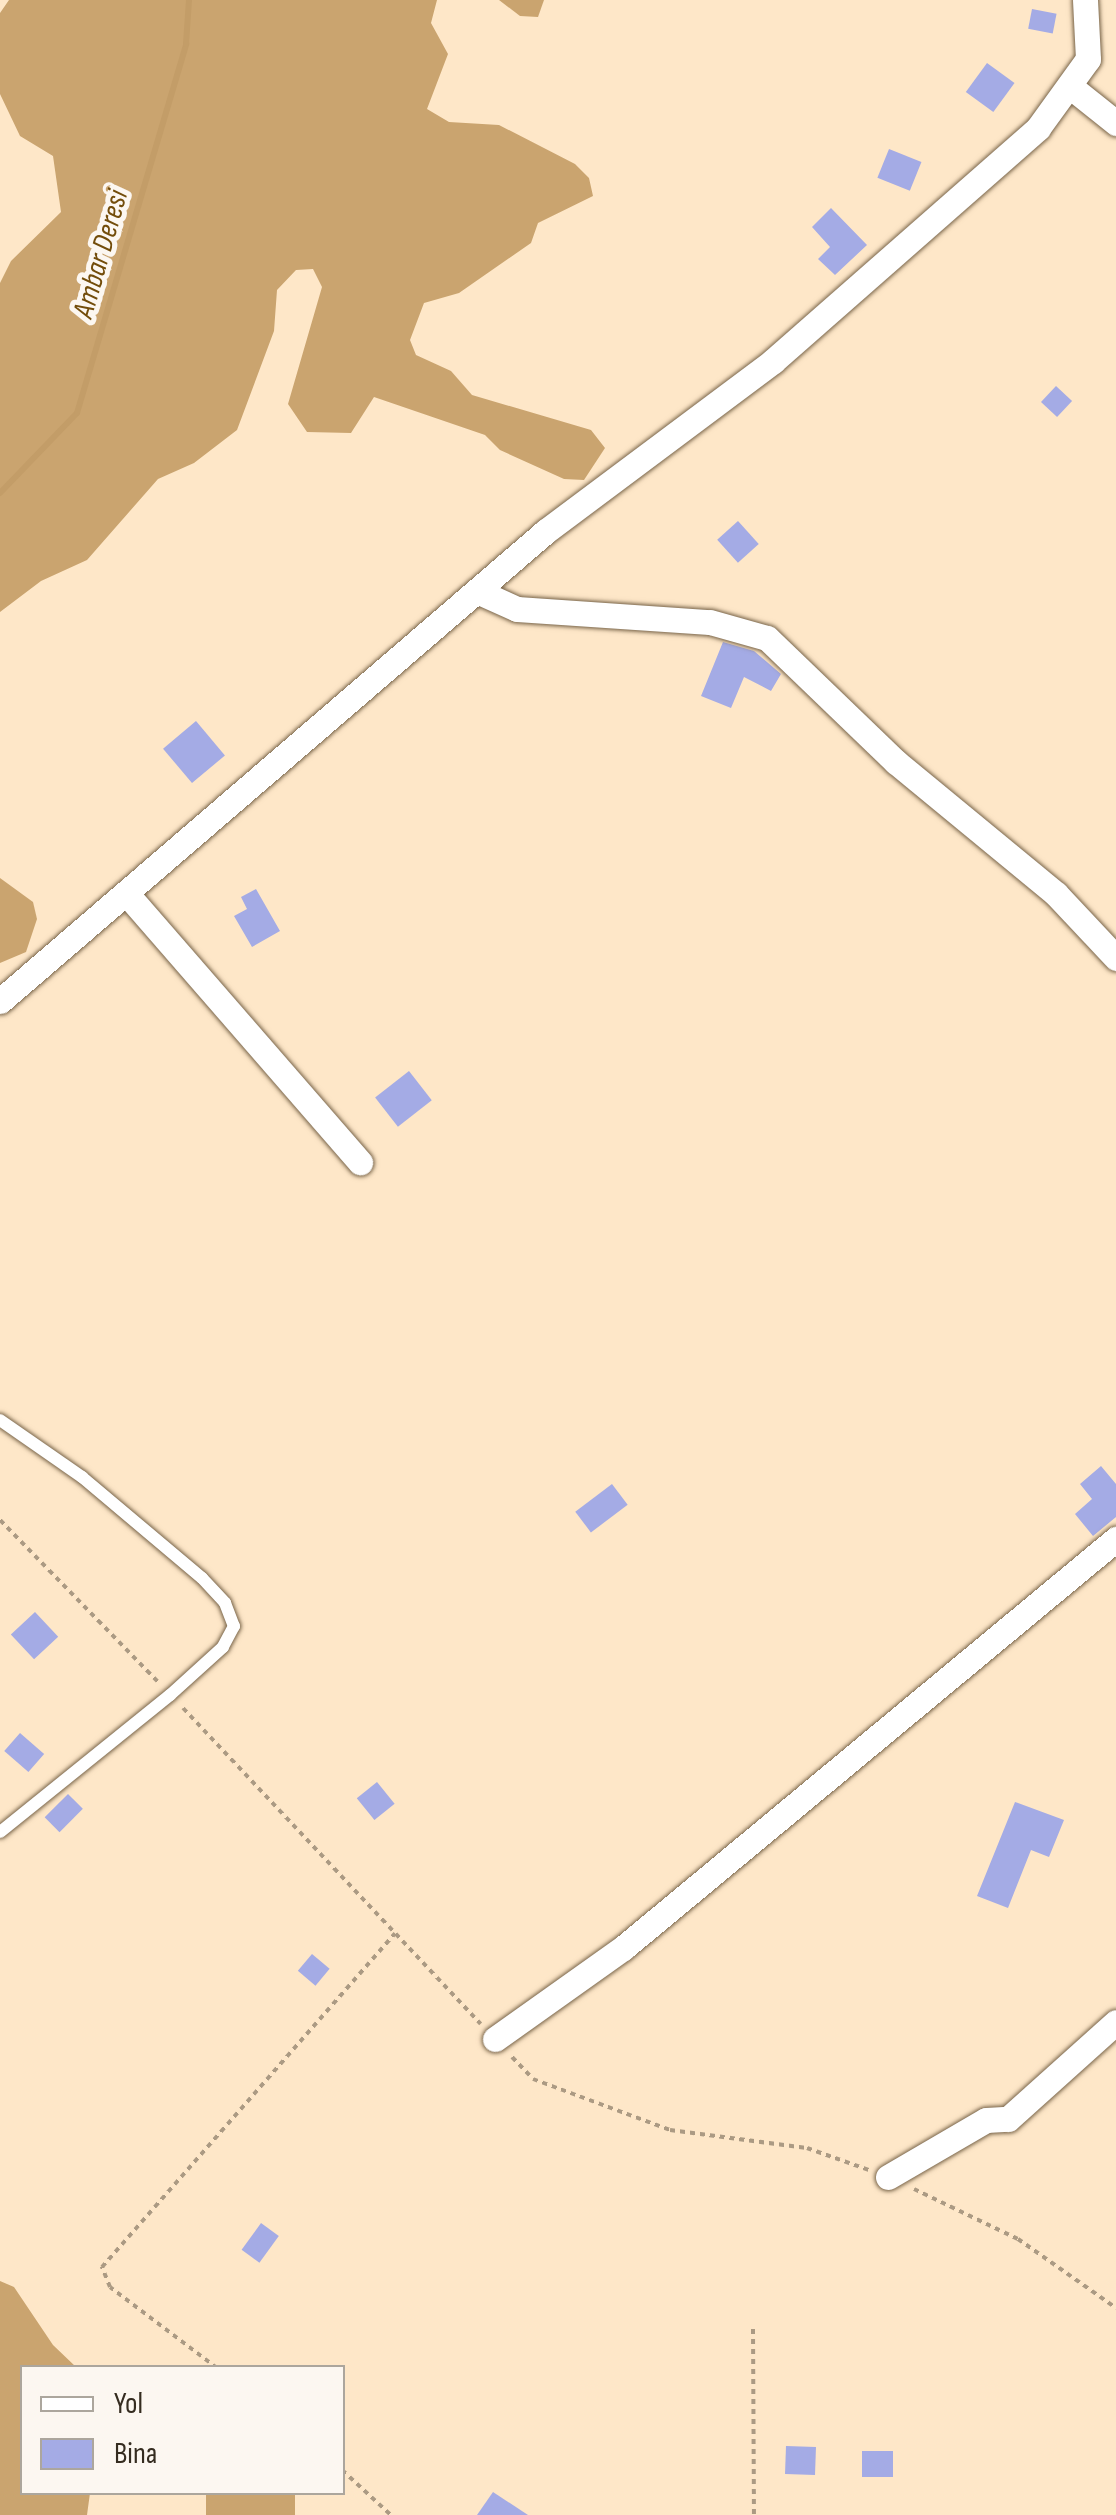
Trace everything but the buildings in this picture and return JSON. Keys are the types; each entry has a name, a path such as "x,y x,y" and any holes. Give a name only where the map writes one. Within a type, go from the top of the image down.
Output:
{"street":[{"path":"0,1001 477,590 773,361 1038,128 1088,59 1085,0"},
{"path":"1071,87 1116,123"},
{"path":"477,590 516,609 710,622 767,638 896,762 1056,894 1116,958"},
{"path":"126,893 360,1162"},
{"path":"495,2039 622,1948 1116,1539"},
{"path":"888,2177 986,2120 1008,2118 1116,2022"}],"lane":[{"path":"0,1420 82,1477 225,1603 234,1626 223,1648 0,1832"}],"path":[{"path":"0,1520 170,1694 532,2079 670,2130 807,2148 888,2177 1018,2238 1116,2308"},
{"path":"213,2365 110,2287 102,2267 396,1933"},
{"path":"753,2329 754,2515"},
{"path":"345,2473 391,2515"}],"shaded area":[{"path":"9,0 437,0 431,23 448,54 427,109 449,122 499,125 575,164 589,178 593,196 538,223 531,243 459,293 424,303 410,340 416,355 451,371 472,395 591,430 605,448 584,480 564,479 500,450 485,435 374,397 351,433 307,432 288,404 322,287 313,269 296,270 277,290 274,331 237,430 194,463 158,479 87,560 41,581 0,612 0,283 11,261 61,212 53,156 20,136 0,94 0,13"},
{"path":"499,0 544,0 538,17 520,16"},
{"path":"0,878 33,902 37,919 26,952 0,963"},
{"path":"0,2281 14,2287 53,2345 74,2365 20,2365 20,2495 90,2495 87,2515 0,2515"},
{"path":"206,2495 295,2495 295,2515 206,2515"}],"waterway":[{"name":"Ambar Deresi","path":"0,493 77,413 186,44 189,0"}]}
